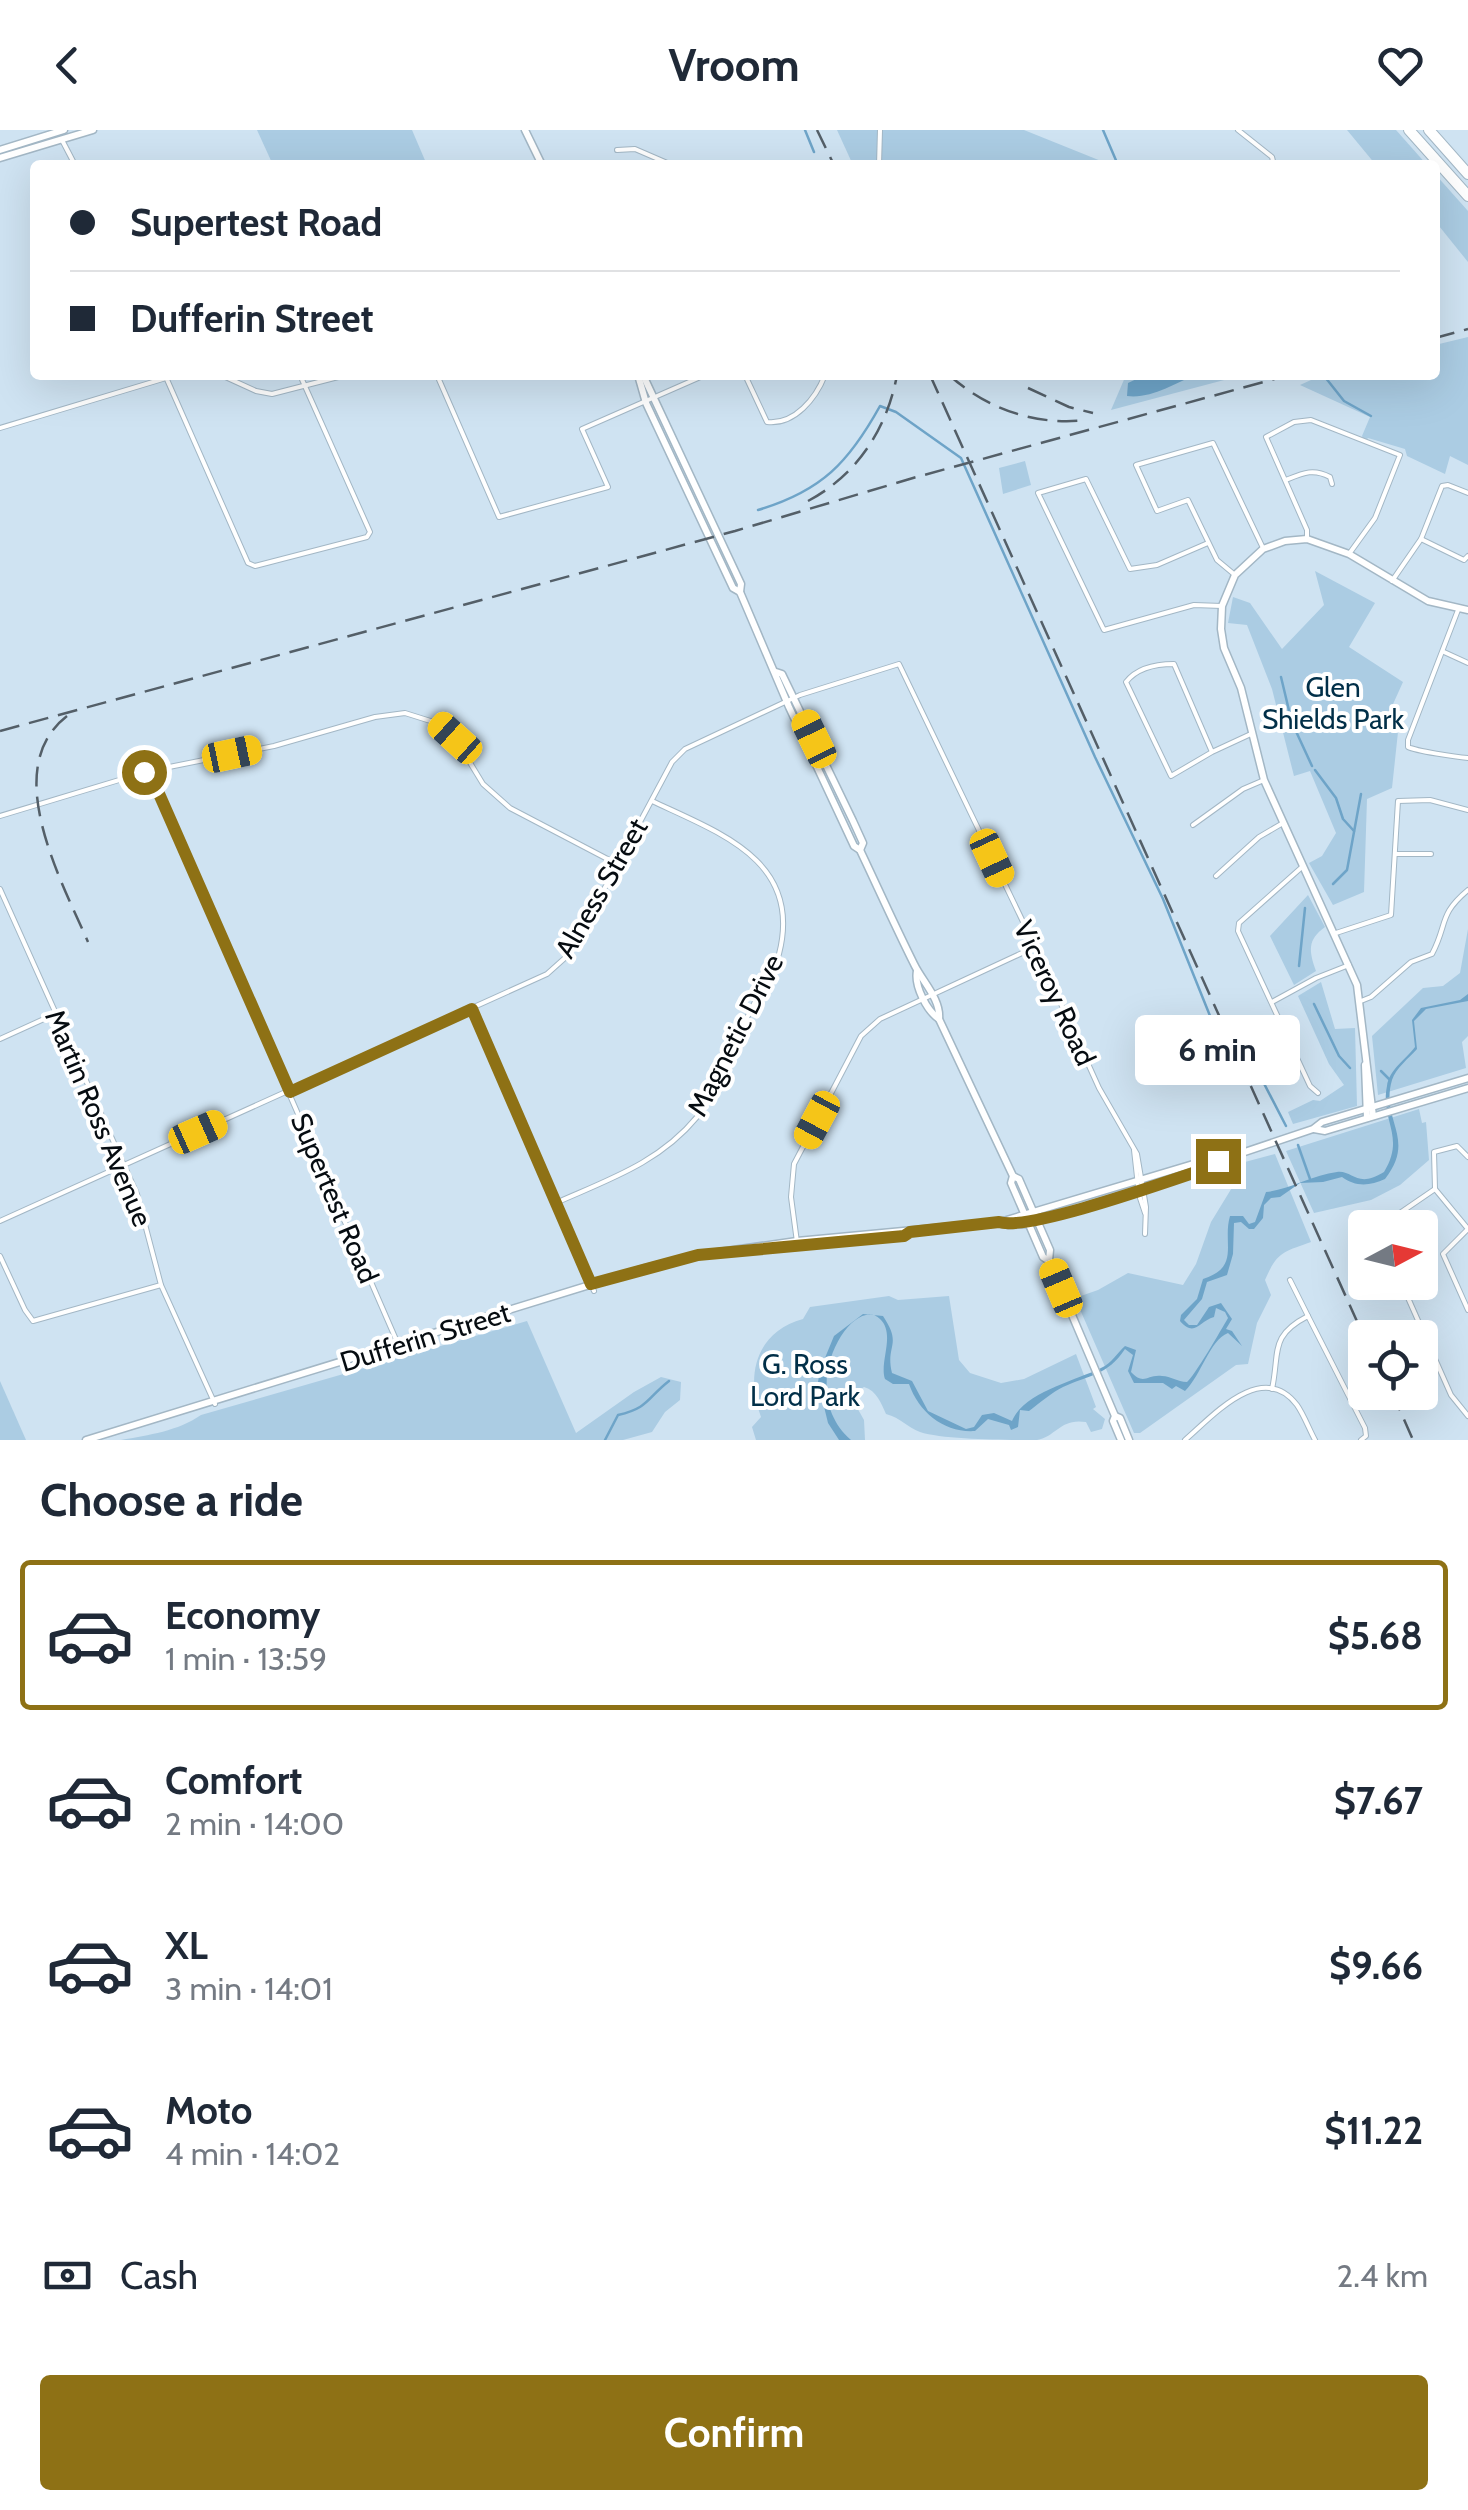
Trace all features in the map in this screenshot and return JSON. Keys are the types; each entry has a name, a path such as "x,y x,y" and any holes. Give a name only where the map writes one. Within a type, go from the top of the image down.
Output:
{"highway":[{"path":"1409,130 1436,160"},
{"path":"1428,130 1468,174"},
{"path":"1436,130 1447,152"},
{"path":"1440,165 1468,196"}],"main road":[{"path":"0,150 94,130"},
{"path":"525,130 540,160"},
{"path":"0,158 61,134"},
{"path":"642,380 718,556 734,588 740,592 849,823 854,846 860,850 928,997 941,1013 939,1019 1013,1176 1011,1183 1030,1217 1043,1256 1050,1261"},
{"path":"1370,1117 1373,1106 1360,1001 1336,932 1264,780 1241,688 1224,648 1220,629 1222,606 1235,575 1263,549 1284,541 1307,540 1348,554 1428,601 1468,610"},
{"name":"Dufferin Street","path":"1038,1222 1211,1167 1218,1161 1313,1129 1322,1122 1468,1078"},
{"name":"Dufferin Street","path":"1313,1129 1326,1131 1468,1088"},
{"name":"Dufferin Street","path":"86,1440 698,1255 999,1222 1008,1226 1140,1178 1210,1159 1218,1161"},
{"path":"1030,1217 1038,1222 1050,1250 1050,1261 1100,1378 1120,1440"},
{"path":"1114,1416 1120,1418 1129,1440"}],"street":[{"path":"879,160 880,130"},
{"path":"1238,130 1273,160"},
{"path":"61,134 73,160"},
{"path":"617,150 635,149 660,160"},
{"path":"0,428 153,380"},
{"path":"168,380 250,565 258,566 370,534 303,380"},
{"path":"233,380 268,394 328,380"},
{"path":"439,380 500,517 608,487 582,429 695,380"},
{"path":"747,380 767,422 778,423 804,409 823,380"},
{"path":"1307,540 1307,530 1266,437 1294,422 1312,420 1400,455 1375,518 1348,554"},
{"path":"1235,575 1217,560 1188,500 1157,511 1136,465 1213,442 1263,549"},
{"path":"1286,480 1309,470 1330,477 1332,484"},
{"path":"1208,543 1156,566 1130,570 1090,483 1080,479 1038,493 1104,630 1194,605 1222,606"},
{"path":"1392,582 1421,539 1442,486 1468,493"},
{"path":"1421,539 1464,560 1468,556"},
{"path":"1458,610 1409,732 1408,747 1417,752 1436,751 1468,758"},
{"path":"1444,652 1468,663"},
{"name":"Viceroy Road","path":"790,700 899,664 1099,1088 1134,1150 1146,1213 1145,1234"},
{"path":"1212,752 1174,664 1132,674 1126,682 1171,776 1252,734"},
{"name":"Alness Street","path":"0,1221 547,974 566,956 590,918 672,762 686,749 790,700"},
{"path":"0,816 149,771 274,746 405,713 440,724 455,738 483,784 510,808 617,864"},
{"name":"Supertest Road","path":"149,771 400,1348"},
{"path":"1193,825 1243,788 1264,780"},
{"path":"1336,932 1391,915 1398,801 1430,800 1468,810"},
{"name":"Magnetic Drive","path":"558,1202 640,1166 680,1138 697,1116 778,954 784,932 778,889 753,854 652,801"},
{"path":"1216,876 1259,837 1283,823"},
{"path":"1395,854 1431,854"},
{"path":"1302,867 1239,922 1238,931 1310,1086 1318,1093"},
{"name":"Martin Ross Avenue","path":"0,889 143,1211 162,1285 214,1402"},
{"path":"1360,1001 1371,997 1411,962 1432,954 1444,915 1468,890"},
{"path":"797,1244 790,1178 861,1036 880,1020 1035,947"},
{"path":"1271,1003 1349,965"},
{"path":"472,1009 593,1288"},
{"path":"0,1039 55,1014"},
{"path":"1468,1156 1457,1146 1434,1152 1435,1190 1468,1229 1443,1254 1468,1310"},
{"path":"1405,1210 1435,1190"},
{"path":"0,1256 34,1321 162,1285"},
{"path":"1290,1280 1365,1428 1366,1436 1361,1440"},
{"path":"1409,1300 1450,1395 1467,1415"},
{"path":"1272,1389 1280,1337 1308,1316"},
{"path":"1185,1440 1238,1395 1248,1390 1272,1389 1296,1404 1315,1440"}],"green space":[{"path":"257,130 412,130 425,160 271,160"},
{"path":"837,130 1024,130 1099,160 851,160"},
{"path":"1347,130 1396,130 1423,160 1372,160"},
{"path":"1440,180 1468,211 1468,262 1440,227"},
{"path":"1468,337 1468,465 1450,456 1445,474 1407,456 1405,449 1368,438 1365,442 1362,436 1370,417 1300,385 1311,380 1440,380 1440,344"},
{"path":"1124,380 1224,380 1111,410"},
{"path":"1025,461 1031,485 1003,494 999,468"},
{"name":"Glen Shields Park","path":"1315,571 1375,603 1349,647 1403,682 1384,724 1398,732 1392,788 1367,799 1364,892 1333,905 1309,863 1322,856 1336,833 1310,771 1294,776 1272,689 1247,625 1228,623 1233,597 1250,603 1282,649 1324,605"},
{"path":"1308,895 1325,927 1311,946 1316,971 1294,985 1270,936"},
{"path":"1468,929 1468,1036 1462,1042 1466,1068 1378,1095 1372,1036 1423,988 1443,986 1460,973"},
{"path":"1321,982 1335,1029 1355,1028 1357,1106 1293,1124 1288,1112 1313,1100 1320,1101 1344,1085 1329,1064 1298,996"},
{"path":"1419,1109 1422,1123 1426,1122 1429,1160 1400,1185 1371,1200 1314,1213 1286,1151"},
{"path":"1275,1154 1311,1242 1282,1254 1269,1271 1265,1280 1271,1295 1257,1323 1248,1364 1236,1365 1140,1433 1134,1433 1075,1298 1128,1273 1183,1285 1196,1264 1211,1222 1233,1186 1230,1166"},
{"name":"G. Ross Lord Park","path":"889,1296 898,1300 949,1296 959,1360 970,1373 1001,1383 1024,1379 1076,1354 1096,1407 1093,1409 1105,1419 1102,1429 1091,1432 1086,1422 1077,1421 1037,1440 931,1435 886,1414 875,1394 864,1387 856,1392 855,1404 864,1420 865,1440 756,1440 752,1427 761,1417 755,1371 758,1357 774,1334 803,1319 810,1307"},
{"path":"527,1321 576,1433 661,1377 681,1382 680,1400 665,1412 652,1432 623,1440 121,1440 163,1432 201,1415"},
{"path":"0,1381 26,1440 0,1440"}],"shaded area":[{"path":"1184,380 1136,396 1127,396 1128,383"},
{"path":"1468,994 1468,1001 1426,1009 1414,1021 1417,1049 1392,1080 1390,1107 1398,1152 1385,1179 1363,1184 1342,1177 1300,1183 1264,1205 1263,1218 1254,1229 1234,1223 1233,1254 1227,1275 1207,1282 1202,1299 1184,1320 1197,1325 1209,1307 1221,1303 1232,1319 1226,1329 1242,1346 1228,1333 1221,1337 1185,1391 1163,1383 1134,1383 1128,1371 1133,1355 1125,1349 1104,1370 1059,1389 1029,1411 1020,1410 1018,1427 1011,1430 1009,1425 988,1419 975,1431 953,1429 926,1412 909,1384 893,1384 885,1379 887,1332 880,1319 869,1315 856,1320 844,1332 828,1372 827,1396 834,1419 851,1440 839,1440 828,1423 818,1382 820,1370 834,1336 863,1314 883,1316 889,1326 893,1340 892,1373 912,1381 928,1411 966,1429 974,1427 982,1415 994,1413 1012,1421 1018,1411 1027,1402 1105,1366 1125,1346 1136,1350 1131,1372 1135,1376 1165,1376 1187,1382 1228,1318 1216,1308 1214,1317 1193,1328 1180,1321 1197,1299 1203,1279 1215,1274 1226,1261 1230,1216 1243,1216 1249,1224 1255,1222 1266,1192 1319,1176 1343,1172 1368,1179 1384,1172 1393,1148 1386,1098 1388,1080 1415,1047 1412,1020 1421,1008 1460,1000"}],"waterway":[{"path":"805,130 814,152"},
{"path":"1103,130 1116,160"},
{"path":"1327,380 1344,401 1371,416"},
{"path":"758,510 817,484 845,459 880,406 896,412 961,458 1163,899 1233,1073 1256,1068 1286,1126"},
{"path":"1281,677 1292,723"},
{"path":"1294,727 1312,766"},
{"path":"1315,770 1354,831"},
{"path":"1333,884 1347,870 1361,794"},
{"path":"1299,966 1305,908"},
{"path":"1314,1004 1339,1056 1350,1068"},
{"path":"1381,1071 1390,1080"},
{"path":"1298,1145 1310,1179"},
{"path":"605,1440 618,1415 642,1406 669,1381"}],"railway":[{"path":"817,130 832,160"},
{"path":"1440,337 1468,329"},
{"path":"808,501 841,478 867,448 886,414 896,380"},
{"path":"932,380 1356,1320"},
{"path":"955,380 979,397 1013,412 1049,420 1087,420"},
{"path":"0,731 1271,380"},
{"path":"1028,388 1069,407 1093,413"},
{"path":"67,716 48,738 38,764 37,793 51,856 88,942"},
{"path":"1400,1410 1413,1440"}],"route":[{"path":"144,772 149,771 290,1092 472,1009 591,1284 698,1255 904,1236 910,1232 999,1222 1008,1226 1038,1222 1211,1167 1218,1161"}]}
